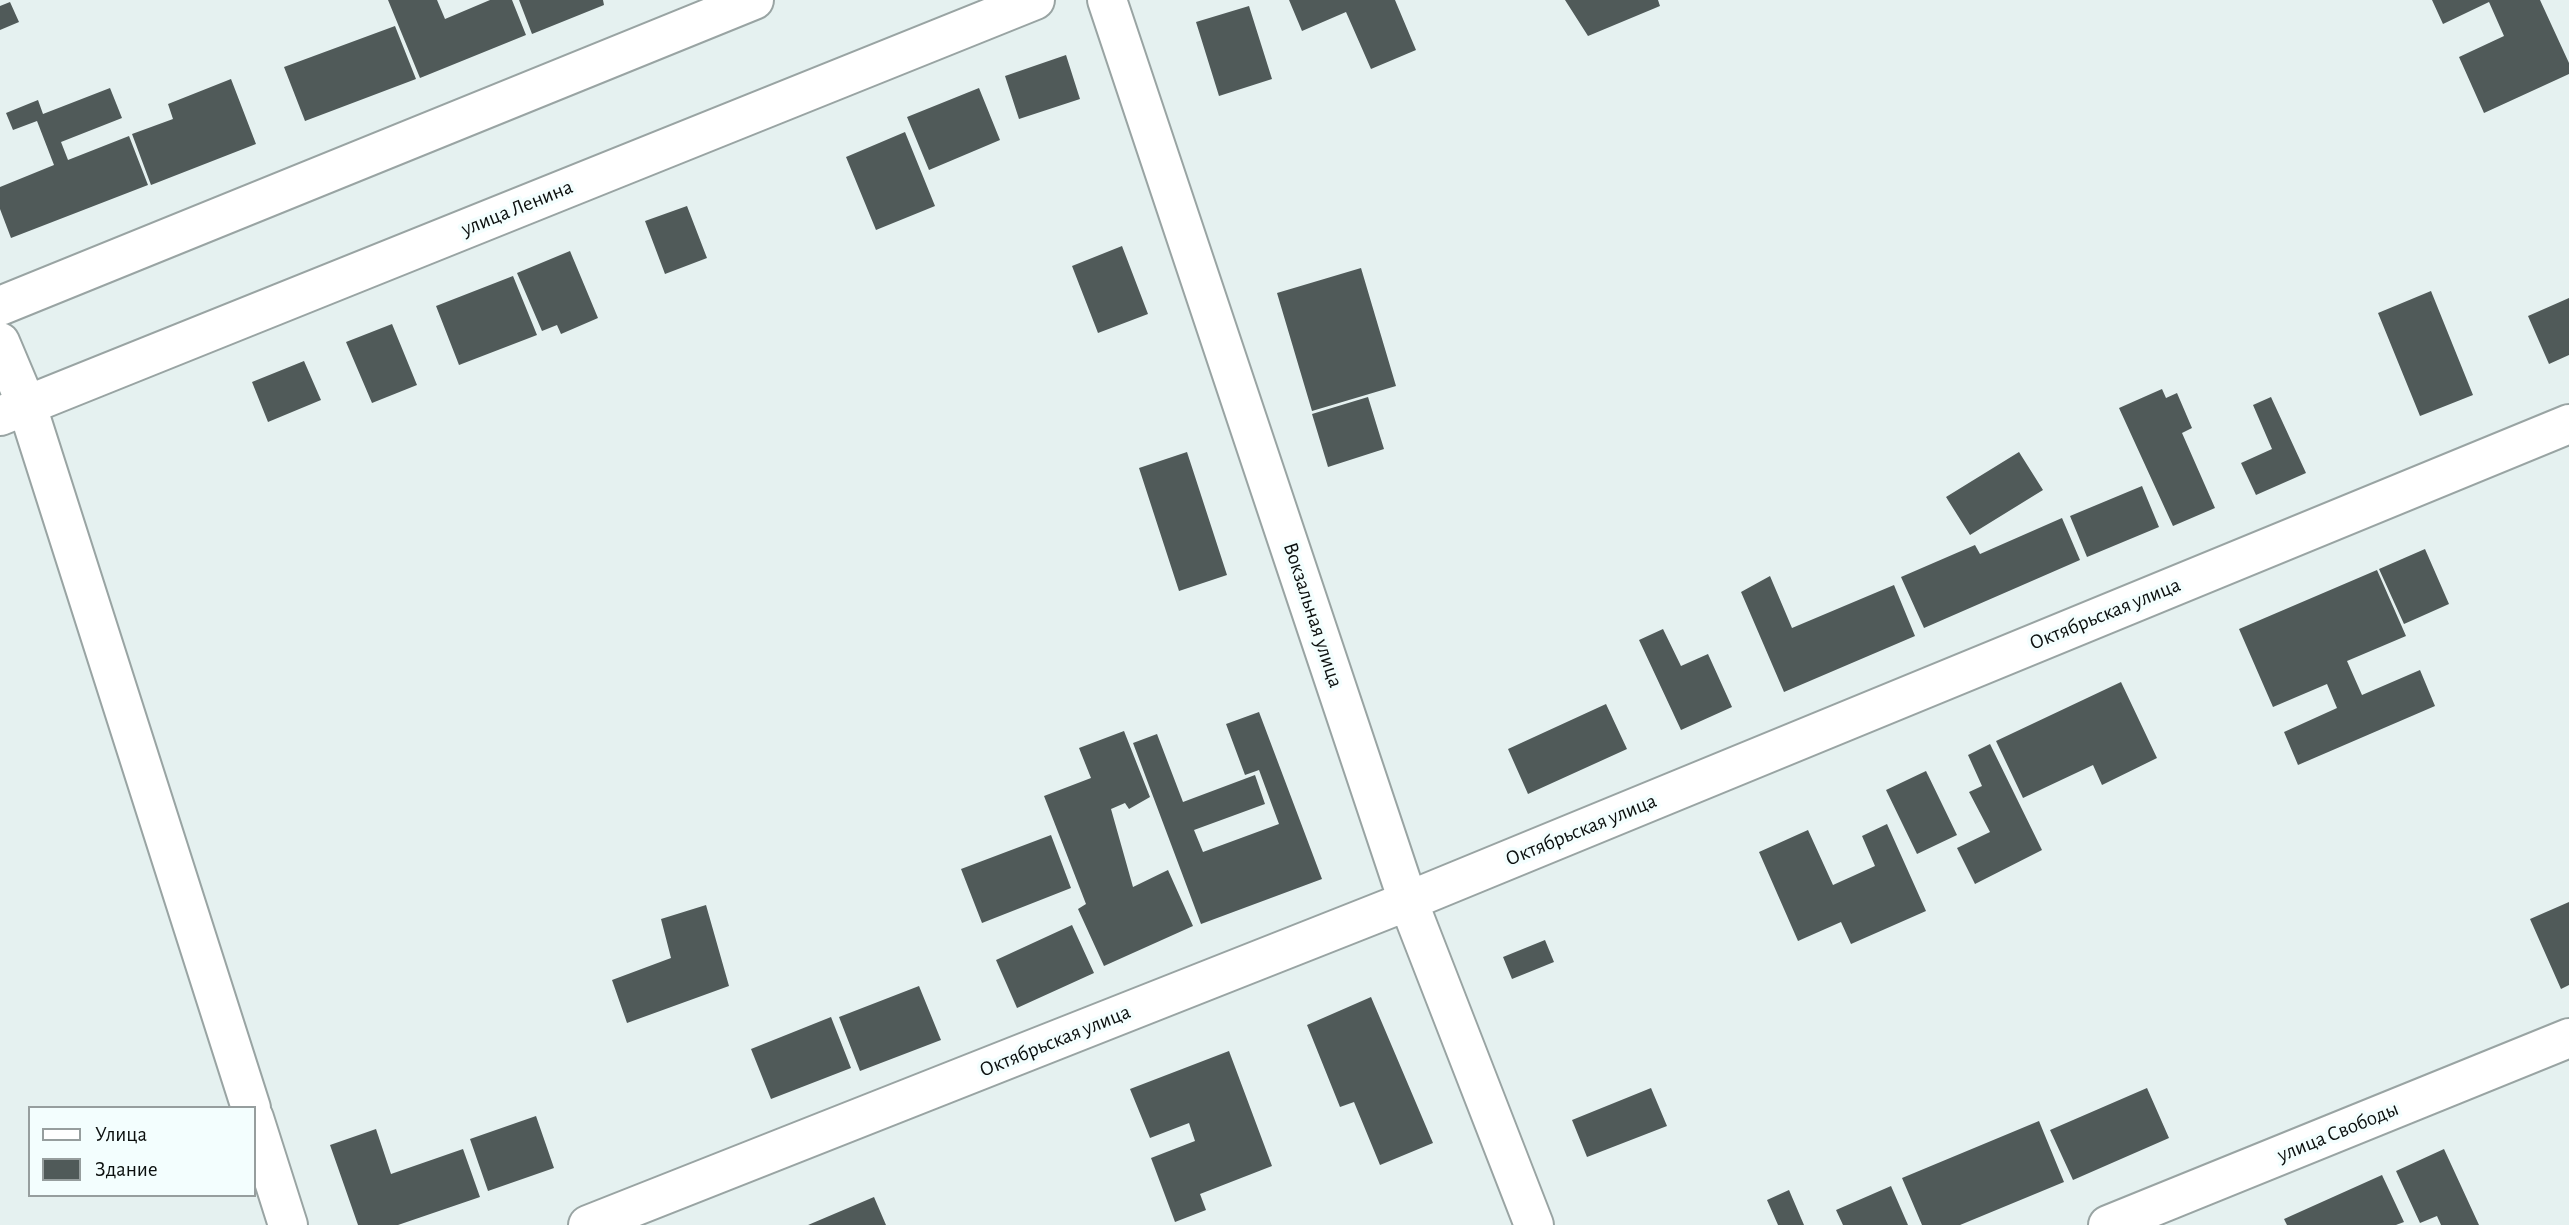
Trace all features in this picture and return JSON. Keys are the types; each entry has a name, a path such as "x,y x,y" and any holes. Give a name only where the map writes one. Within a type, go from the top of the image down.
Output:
{"street":[{"path":"0,306 754,0"},
{"name":"улица Ленина","path":"14,411 1035,0"},
{"name":"Вокзальная улица","path":"1107,0 1408,901 1534,1225"},
{"path":"0,342 14,411 250,1106"},
{"name":"Октябрьская улица","path":"588,1225 1408,901 2569,424"},
{"name":"улица Свободы","path":"2108,1225 2569,1038"},
{"path":"256,1124 288,1225"}],"building":[{"path":"388,0 437,0 445,19 490,0 512,0 526,35 420,78"},
{"path":"519,0 603,0 604,5 532,34"},
{"path":"1289,0 1395,0 1416,50 1371,69 1346,12 1302,31"},
{"path":"1565,0 1658,0 1660,6 1588,36"},
{"path":"2432,0 2540,0 2569,63 2569,74 2484,113 2459,57 2504,36 2489,2 2443,24"},
{"path":"10,2 19,22 0,30 0,6"},
{"path":"1249,6 1272,79 1219,96 1196,22"},
{"path":"395,26 416,79 305,121 284,67"},
{"path":"1066,55 1080,99 1019,119 1005,76"},
{"path":"231,79 256,144 151,185 132,134 173,119 168,104"},
{"path":"110,88 122,118 61,142 68,160 129,136 148,185 11,238 0,209 0,187 54,165 37,121 13,130 6,113 38,100 43,114"},
{"path":"979,88 1000,140 929,170 907,117"},
{"path":"905,132 935,206 876,230 846,157"},
{"path":"687,206 707,258 665,274 645,221"},
{"path":"1122,246 1148,314 1098,333 1072,266"},
{"path":"570,251 598,318 561,334 557,325 542,331 517,273"},
{"path":"1361,268 1396,386 1312,411 1277,293"},
{"path":"513,276 537,335 459,365 436,306"},
{"path":"2431,291 2473,395 2420,416 2378,313"},
{"path":"2569,298 2569,355 2549,364 2528,316"},
{"path":"392,324 417,385 372,403 346,342"},
{"path":"304,361 321,400 268,422 252,382"},
{"path":"2162,389 2166,398 2177,393 2192,428 2182,433 2215,508 2173,526 2119,408"},
{"path":"1368,397 1384,449 1328,467 1312,414"},
{"path":"2271,397 2306,473 2256,495 2241,463 2272,449 2253,405"},
{"path":"1187,452 1227,575 1179,591 1139,468"},
{"path":"2019,452 2043,490 1970,535 1946,497"},
{"path":"2142,486 2159,527 2087,557 2070,516"},
{"path":"2062,518 2080,560 1924,628 1901,577 1975,545 1980,554"},
{"path":"2425,549 2449,604 2404,624 2379,569"},
{"path":"2377,570 2406,636 2347,661 2362,695 2420,670 2435,706 2298,765 2284,732 2337,708 2327,684 2273,707 2239,629"},
{"path":"1770,576 1792,628 1894,585 1915,636 1784,692 1741,592"},
{"path":"1663,629 1681,666 1708,654 1732,707 1681,730 1639,640"},
{"path":"2121,682 2157,758 2102,785 2093,765 2023,798 1996,741"},
{"path":"1606,704 1627,749 1528,794 1508,749"},
{"path":"1259,712 1322,879 1201,924 1133,743 1157,734 1183,802 1255,775 1265,804 1194,830 1203,852 1279,824 1259,770 1245,775 1226,724"},
{"path":"1124,731 1150,797 1129,809 1125,803 1111,809 1133,887 1168,870 1193,926 1104,966 1078,909 1086,904 1044,796 1091,778 1079,748"},
{"path":"1990,744 2042,850 1975,884 1957,848 1990,832 1969,792 1982,786 1968,755"},
{"path":"1926,771 1957,835 1917,854 1886,790"},
{"path":"1887,824 1926,911 1851,944 1841,922 1798,941 1759,852 1808,830 1833,885 1875,866 1862,836"},
{"path":"1051,835 1071,888 982,923 961,869"},
{"path":"2569,902 2569,985 2561,989 2530,919"},
{"path":"706,905 729,986 627,1023 612,980 671,958 661,919"},
{"path":"1072,925 1094,973 1017,1008 996,960"},
{"path":"1545,940 1554,962 1512,979 1503,957"},
{"path":"919,986 941,1040 860,1071 839,1017"},
{"path":"1371,997 1433,1143 1380,1165 1354,1102 1340,1107 1307,1025"},
{"path":"831,1017 851,1068 771,1099 751,1049"},
{"path":"1229,1051 1272,1166 1200,1194 1206,1210 1175,1222 1151,1158 1195,1141 1189,1123 1150,1138 1130,1089"},
{"path":"1651,1088 1667,1126 1587,1157 1572,1120"},
{"path":"2147,1088 2169,1138 2073,1180 2050,1130"},
{"path":"536,1116 554,1168 488,1191 470,1139"},
{"path":"2039,1121 2064,1182 1960,1225 1922,1225 1902,1178"},
{"path":"376,1129 391,1174 463,1149 480,1197 398,1225 358,1225 330,1145"},
{"path":"2444,1149 2479,1225 2441,1225 2437,1216 2420,1223 2396,1171"},
{"path":"2382,1175 2404,1222 2396,1225 2287,1225 2284,1219"},
{"path":"1891,1186 1908,1225 1843,1225 1836,1210"},
{"path":"1789,1190 1804,1225 1778,1225 1767,1200"},
{"path":"874,1197 886,1225 808,1225"}]}
